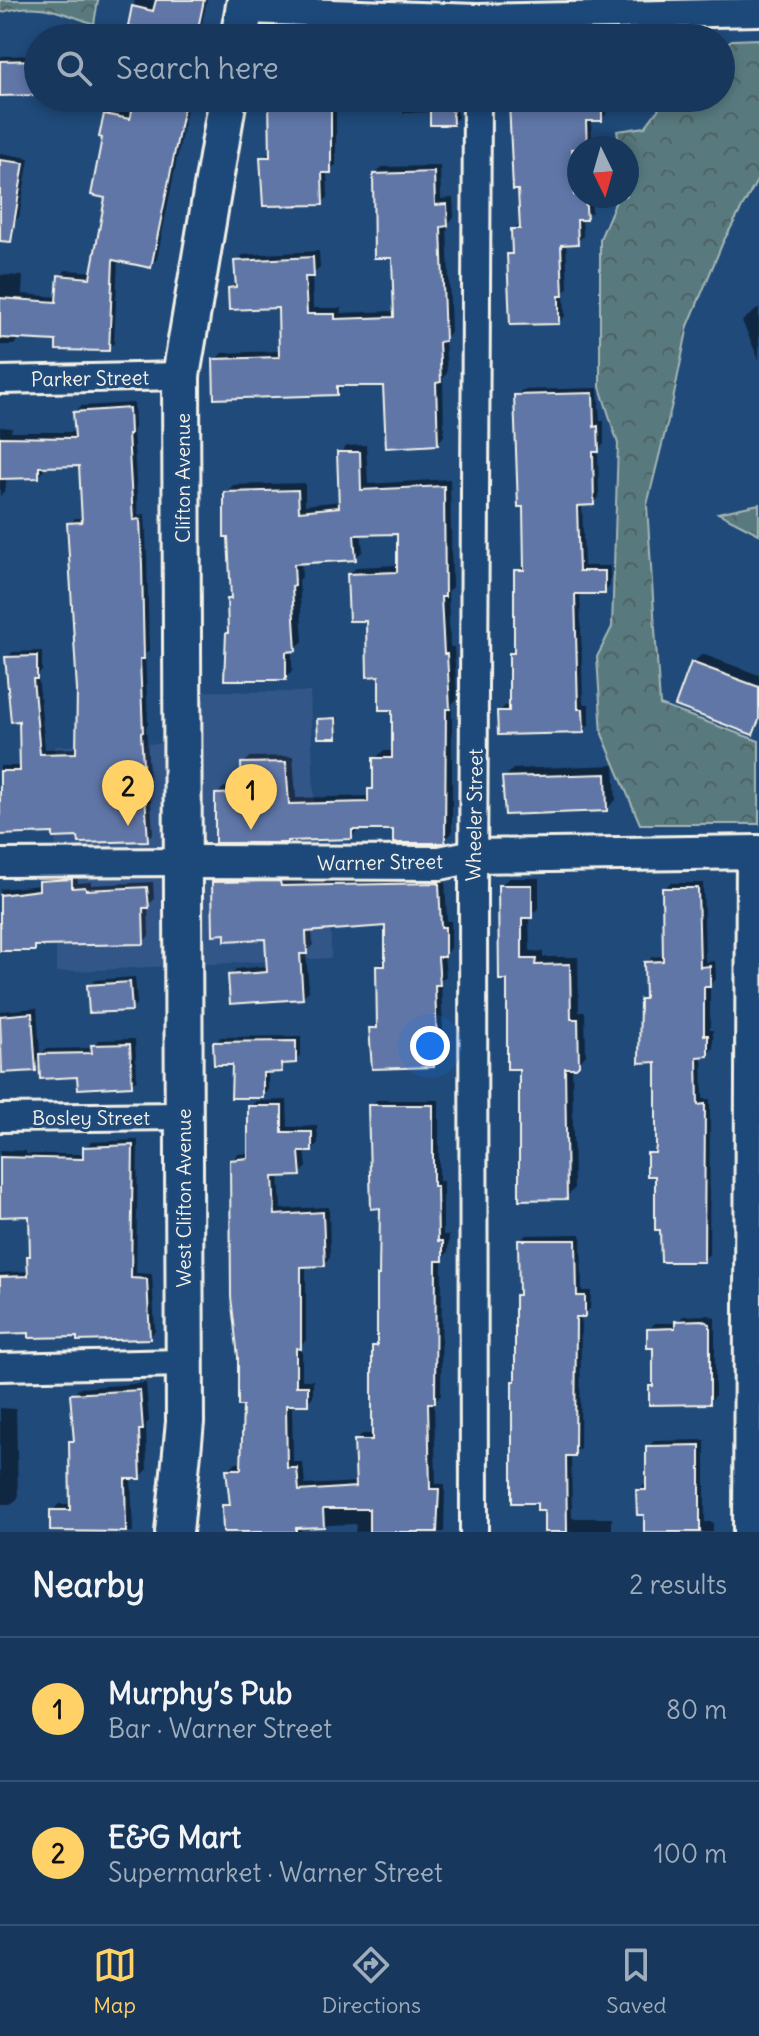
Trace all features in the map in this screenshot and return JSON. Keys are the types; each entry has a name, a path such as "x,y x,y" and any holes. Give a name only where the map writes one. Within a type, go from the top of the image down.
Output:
{"main road":[{"name":"Clifton Avenue","path":"183,862 181,376 226,112"},
{"name":"West Clifton Avenue","path":"174,1532 185,1422 183,862"}],"street":[{"path":"548,24 759,12"},
{"path":"243,16 399,24"},
{"name":"Wheeler Street","path":"474,1532 477,112"},
{"name":"Parker Street","path":"0,380 181,376"},
{"path":"747,1532 754,852"},
{"name":"Warner Street","path":"0,863 440,863 474,856 754,852"},
{"name":"Bosley Street","path":"0,1118 182,1116"},
{"path":"0,1367 184,1363"}],"shaded area":[{"path":"183,691 310,692 316,844 330,864 331,958 56,972 55,746 182,743"}],"green space":[{"path":"0,0 98,0 94,24 37,8 0,13"},
{"path":"759,39 759,177 723,242 688,326 647,505 660,705 759,741 759,824 640,824 602,734 597,657 612,627 618,444 600,387 600,239 613,208 639,208 639,136 618,136 617,131 645,127 656,112 735,112 735,40"},
{"path":"759,504 759,534 718,513"}],"building":[{"path":"156,0 204,0 199,24 128,24 132,6 153,11"},
{"path":"24,60 24,95 0,96 0,61"},
{"path":"132,112 183,112 151,268 113,260 109,351 56,350 56,341 0,338 0,298 56,302 58,275 90,278 105,198 91,195 104,114 130,119"},
{"path":"269,112 331,112 331,173 322,173 323,205 263,206 260,157 270,157"},
{"path":"430,112 453,112 453,125 430,125"},
{"path":"509,112 602,112 602,121 586,121 587,136 567,136 567,208 586,208 587,220 577,220 578,244 561,245 563,296 559,296 559,324 510,325 507,254 512,254 511,229 520,229 518,190 513,190"},
{"path":"0,160 24,163 11,242 0,241"},
{"path":"434,172 435,205 447,204 448,226 441,227 445,341 439,342 441,382 436,383 438,445 386,448 383,386 337,386 337,395 214,399 213,359 279,357 278,308 229,310 228,288 236,287 234,261 313,257 314,277 305,277 307,314 335,314 335,319 394,317 392,258 374,258 373,174"},
{"path":"593,393 594,427 598,426 599,452 593,452 594,505 577,506 579,571 605,571 605,594 575,594 578,709 583,709 584,733 498,735 497,711 509,711 509,653 514,653 514,570 524,570 523,507 518,507 514,395"},
{"path":"129,408 133,520 140,519 144,659 140,659 141,733 148,841 79,843 78,837 53,838 53,833 0,835 0,771 20,771 19,721 11,722 5,657 37,656 37,679 33,679 40,754 76,753 77,690 67,523 82,522 79,466 39,467 39,478 0,479 0,437 75,438 73,412"},
{"path":"337,452 360,452 361,490 444,486 445,597 441,597 450,709 446,709 445,843 393,843 393,830 352,830 352,839 215,843 215,794 242,793 241,763 286,762 289,804 368,802 368,789 373,789 373,758 392,758 392,710 379,710 379,676 367,677 366,621 349,621 347,574 397,572 397,534 354,535 356,560 294,564 295,586 292,587 296,651 286,652 286,680 224,680 227,599 231,599 228,537 224,537 224,492 298,490 299,511 339,507"},
{"path":"691,662 759,687 759,720 753,735 675,706"},
{"path":"336,718 337,738 318,738 317,719"},
{"path":"606,774 607,811 505,815 502,777"},
{"path":"72,879 72,888 85,887 86,890 147,887 149,908 143,908 144,944 35,946 35,951 0,951 0,895 39,890 39,881"},
{"path":"280,881 281,886 439,883 441,927 445,927 445,957 438,957 440,985 435,985 437,1042 433,1042 434,1067 372,1069 369,1028 377,1028 376,966 385,966 385,926 306,932 307,954 300,954 303,999 230,1004 228,975 267,972 265,939 225,941 225,934 213,935 212,882"},
{"path":"498,885 532,885 532,918 522,918 522,959 536,959 535,965 570,964 571,1019 578,1019 579,1065 565,1068 567,1199 519,1200 519,1069 507,1069 507,980 499,980"},
{"path":"662,888 698,888 700,967 710,966 710,987 704,987 704,1035 708,1035 708,1056 697,1057 698,1105 705,1104 704,1262 661,1262 660,1230 655,1230 655,1176 647,1176 647,1153 655,1153 656,1146 656,1062 639,1063 640,999 645,999 644,962 663,961"},
{"path":"130,982 132,1011 89,1013 87,985"},
{"path":"32,1013 36,1071 2,1073 0,1016"},
{"path":"296,1041 296,1063 281,1064 282,1072 263,1073 263,1098 231,1098 232,1065 214,1065 213,1042"},
{"path":"130,1044 132,1086 78,1089 77,1077 40,1079 39,1054 92,1053 91,1045"},
{"path":"368,1105 433,1105 433,1186 437,1186 438,1241 443,1241 443,1261 436,1261 435,1403 428,1403 430,1489 439,1489 437,1532 369,1532 369,1509 323,1509 324,1527 296,1528 296,1532 223,1532 222,1505 230,1505 226,1469 241,1469 243,1406 238,1406 238,1357 231,1297 230,1160 248,1158 248,1106 282,1106 282,1132 312,1132 312,1152 299,1152 301,1176 273,1177 275,1215 323,1212 325,1266 301,1267 301,1349 296,1348 296,1386 308,1386 308,1405 286,1405 287,1468 297,1468 299,1491 356,1487 354,1440 372,1440 372,1346 377,1346 380,1208 371,1209"},
{"path":"133,1145 131,1278 147,1279 150,1339 77,1341 77,1337 29,1338 29,1333 0,1334 0,1277 28,1276 27,1256 30,1256 29,1216 0,1217 0,1157 83,1159 83,1147"},
{"path":"518,1240 576,1240 577,1296 585,1296 585,1317 576,1317 575,1456 566,1456 567,1532 544,1532 544,1510 537,1510 537,1503 512,1503 512,1381 515,1381 515,1295 519,1295"},
{"path":"702,1320 710,1324 710,1404 649,1405 649,1386 653,1386 653,1348 647,1348 647,1329 675,1328 675,1321"},
{"path":"140,1390 143,1430 139,1430 141,1479 125,1479 126,1532 50,1531 50,1510 70,1510 69,1441 74,1441 70,1394"},
{"path":"700,1445 700,1532 644,1532 644,1515 637,1515 636,1490 646,1490 646,1446"}],"place":[{"name":"E&G Mart","path":"128,826"},
{"name":"Murphy’s Pub","path":"251,830"}]}
